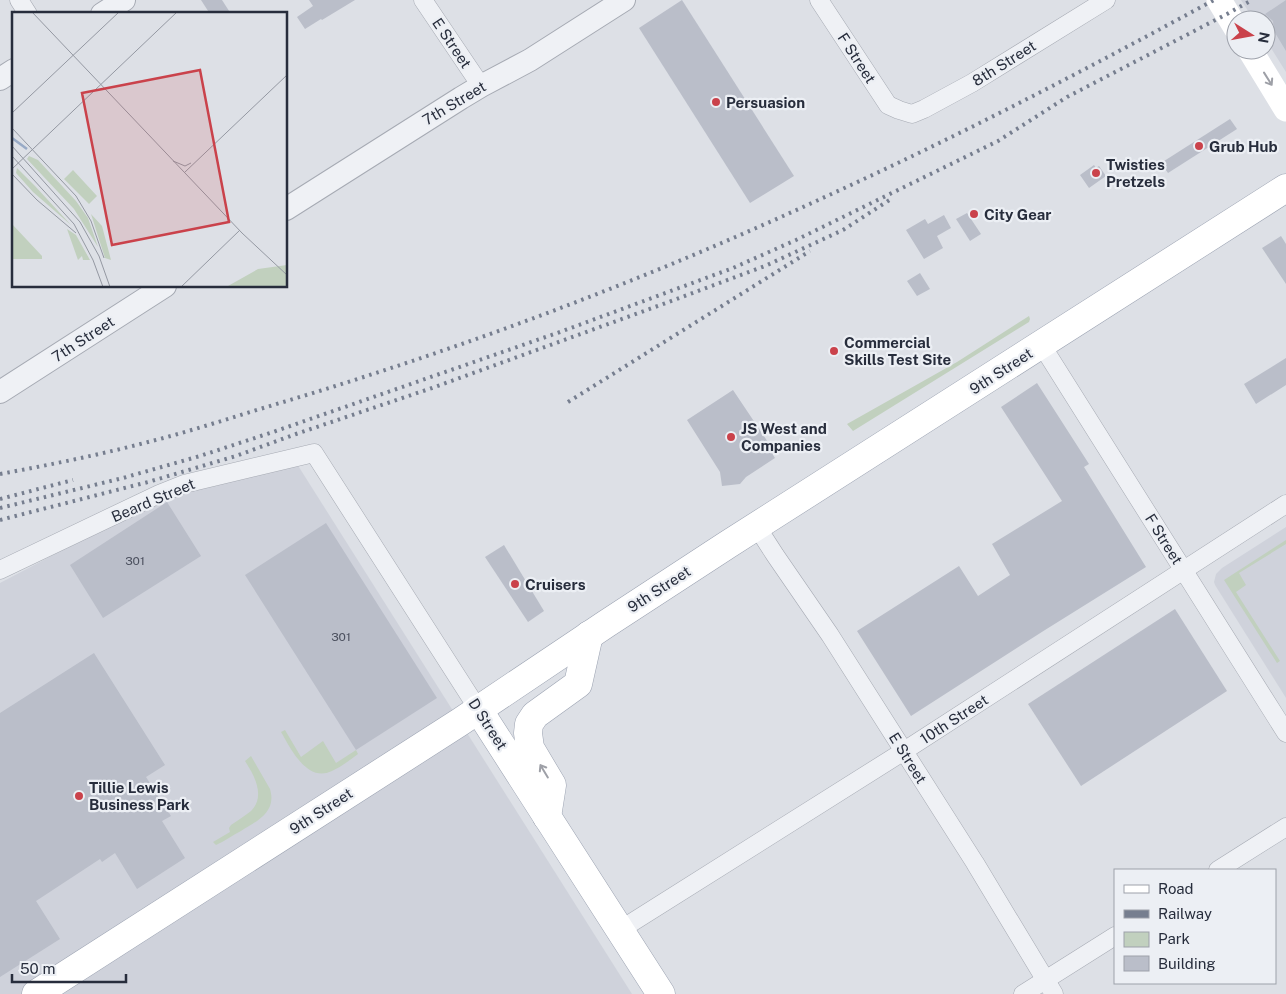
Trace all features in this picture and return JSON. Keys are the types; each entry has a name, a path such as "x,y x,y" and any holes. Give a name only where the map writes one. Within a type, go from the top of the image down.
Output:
{"main road":[{"path":"1219,0 1226,12"},
{"path":"1256,60 1286,108"},
{"name":"9th Street","path":"36,994 478,709 756,526 1286,188"},
{"path":"547,817 552,785 530,748 529,724 535,715 578,684 589,635"},
{"name":"D Street","path":"478,709 661,994"}],"street":[{"path":"19,0 27,12"},
{"path":"105,12 124,0"},
{"name":"E Street","path":"423,0 481,86"},
{"name":"7th Street","path":"288,208 481,86 530,60 624,0"},
{"name":"F Street","path":"819,0 881,96 888,105 899,110"},
{"name":"8th Street","path":"899,110 912,114 924,110 972,84 1106,0"},
{"path":"0,79 12,71"},
{"name":"7th Street","path":"0,392 162,288"},
{"name":"F Street","path":"1042,344 1286,733"},
{"name":"Beard Street","path":"0,570 159,494 184,484 314,453"},
{"name":"D Street","path":"314,453 478,709"},
{"name":"10th Street","path":"620,930 904,751 1286,504"},
{"name":"E Street","path":"756,526 904,751 1050,987"},
{"path":"1220,869 1286,827"},
{"path":"1023,994 1050,987 1114,937"}],"shaded area":[{"path":"1241,0 1286,0 1286,72 1276,56 1276,10 1248,10"},
{"path":"297,464 632,994 0,994 0,583 158,500"},
{"path":"1286,527 1286,698 1214,582 1216,574 1222,568"}],"green space":[{"path":"1029,316 1029,322 853,431 847,424 957,362"},
{"path":"1286,540 1286,544 1239,573 1246,585 1236,592 1280,661 1277,663 1224,580"},
{"path":"285,730 301,757 323,741 336,763 356,750 358,754 332,771 315,772 295,755 281,732"},
{"path":"251,756 270,789 271,804 259,819 216,845 213,842 230,832 229,828 231,825 251,811 258,799 255,779 245,761"}],"building":[{"path":"201,0 222,0 230,12 209,12"},
{"path":"309,0 355,0 305,29 297,17 313,6"},
{"name":"Persuasion","path":"682,0 794,176 750,203 639,28"},
{"path":"1286,0 1286,51 1276,34 1276,10 1271,10"},
{"name":"Grub Hub","path":"1230,119 1237,129 1168,173 1161,163"},
{"path":"1094,165 1096,168 1099,166 1106,176 1089,188 1080,175"},
{"path":"967,213 981,234 970,241 956,219"},
{"path":"944,215 951,228 937,236 943,248 924,259 906,230 925,219 928,224"},
{"path":"1281,236 1286,244 1286,284 1262,248"},
{"path":"920,273 930,289 917,296 907,281"},
{"path":"1286,358 1286,385 1256,404 1244,384"},
{"path":"1037,383 1089,464 1084,467 1146,567 911,716 857,631 959,566 978,596 1010,575 992,544 1062,501 1001,407"},
{"name":"JS West and Companies","path":"733,390 776,454 773,455 775,458 746,477 740,484 722,486 720,472 687,420"},
{"path":"167,502 201,556 103,618 70,565"},
{"path":"326,523 437,698 356,750 245,575"},
{"name":"Cruisers","path":"504,545 544,611 528,622 485,557"},
{"path":"1175,609 1227,691 1081,786 1028,704"},
{"name":"Tillie Lewis Business Park","path":"94,653 165,765 146,777 171,816 162,821 185,858 137,889 115,853 102,862 100,859 36,901 60,939 0,977 0,713"}],"railway":[{"path":"0,474 165,438 419,359 489,335 625,283 760,226 925,150 1071,77 1214,0"},
{"path":"0,508 123,478 200,456 560,332 733,268 796,240 998,141 1067,97 1252,0"},
{"path":"0,520 148,482 236,456 432,388 765,266 843,230 891,199"},
{"path":"568,402 810,251"},
{"path":"0,499 73,480"}],"place":[{"name":"Persuasion","path":"716,102"},
{"name":"Grub Hub","path":"1199,146"},
{"name":"Twisties Pretzels","path":"1096,173"},
{"name":"City Gear","path":"974,214"},
{"name":"Commercial Skills Test Site","path":"834,351"},
{"name":"JS West and Companies","path":"731,437"},
{"name":"Cruisers","path":"515,584"},
{"name":"Tillie Lewis Business Park","path":"79,796"}]}
